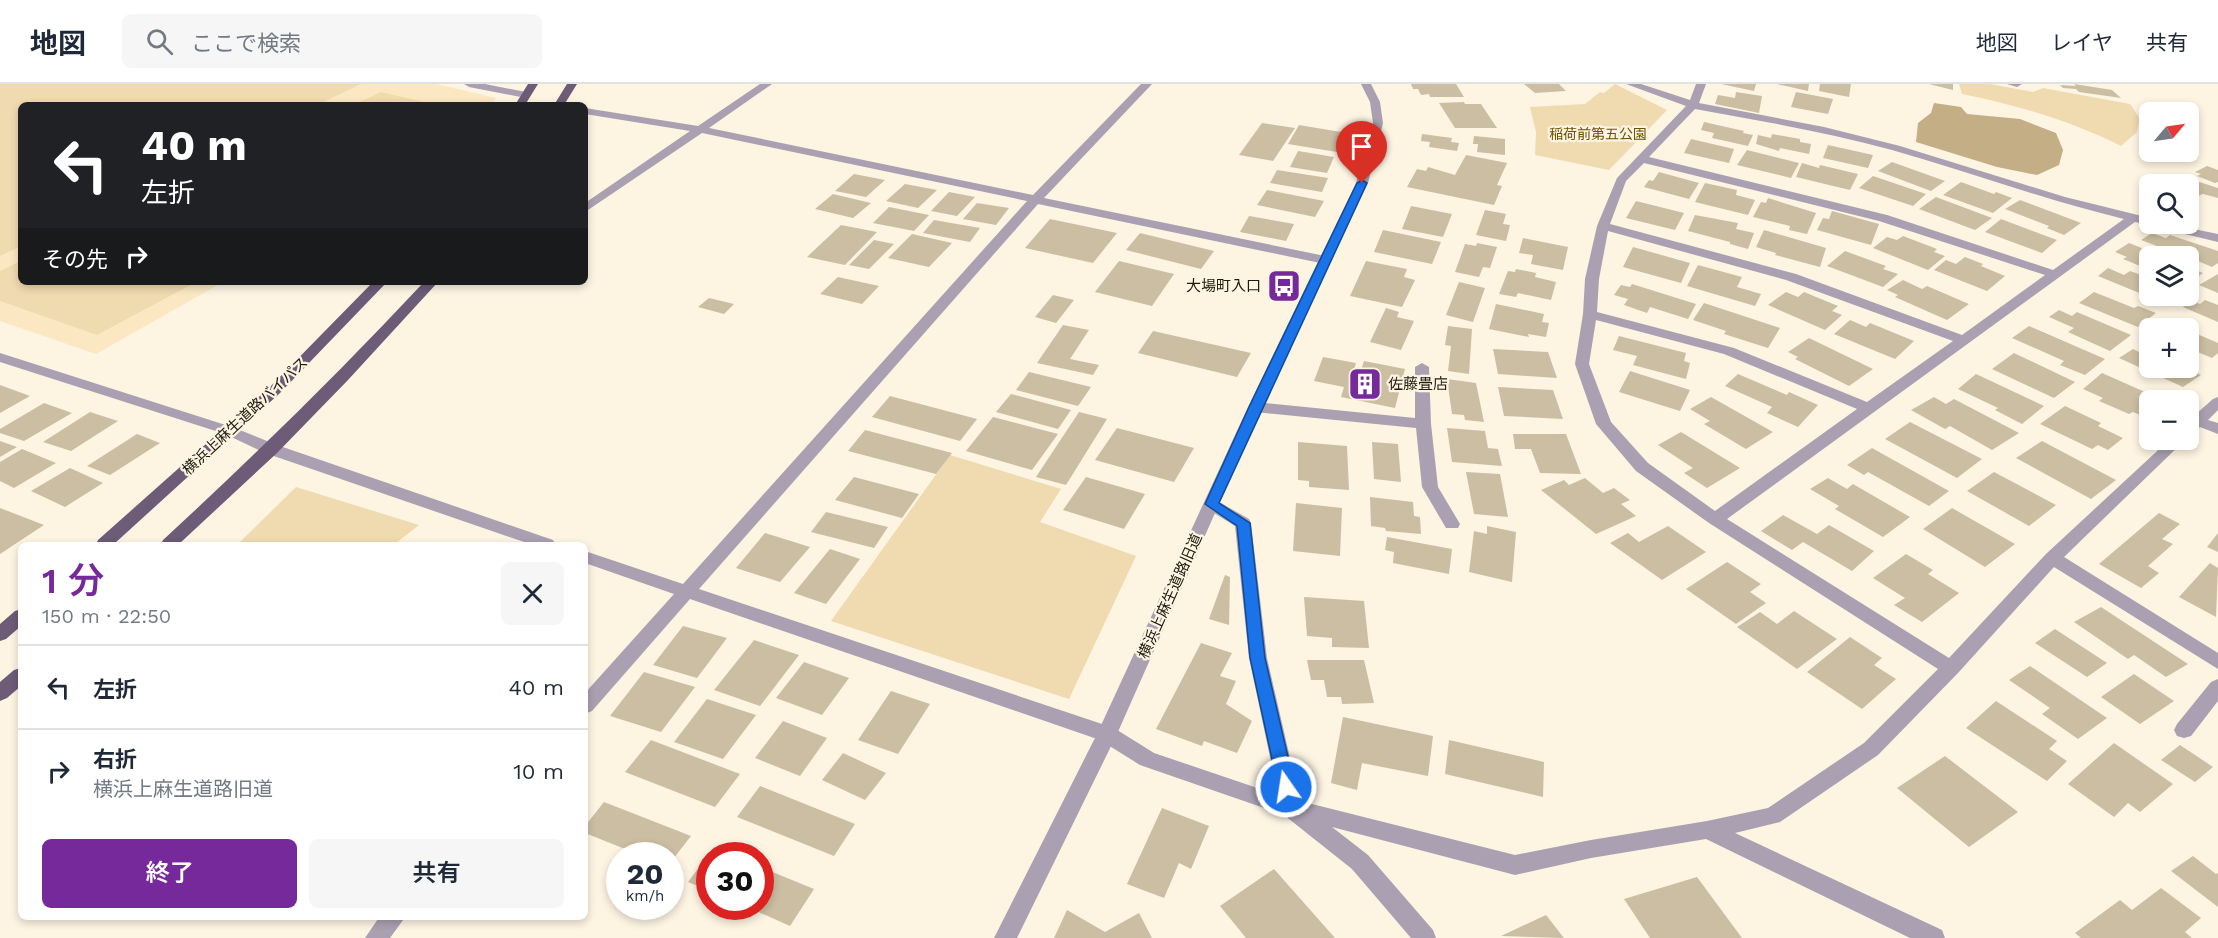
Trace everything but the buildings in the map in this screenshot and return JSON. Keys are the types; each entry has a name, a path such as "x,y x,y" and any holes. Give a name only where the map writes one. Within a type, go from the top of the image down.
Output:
{"main road":[{"path":"522,102 533,84"},
{"path":"561,102 572,84"},
{"name":"横浜上麻生道路バイパス","path":"107,542 274,390 377,285"},
{"path":"171,542 271,449 343,377 427,285"},
{"path":"0,634 18,619"},
{"path":"0,693 18,678"}],"street":[{"path":"469,84 526,94"},
{"path":"588,206 768,84"},
{"path":"588,703 1035,201 1148,84"},
{"name":"横浜上麻生道路旧道","path":"1005,938 1107,734 1255,407 1362,183 1378,123 1375,102 1366,84"},
{"path":"1631,84 1693,105 1824,130 1896,148 2061,200 2139,220"},
{"path":"1701,84 1693,105 1621,180 1602,226 1592,279 1590,314 1582,364 1604,424 1642,467 1715,519 1951,668"},
{"path":"2012,84 2017,84"},
{"path":"588,111 702,130 1325,260"},
{"path":"1643,159 1882,218 2053,274"},
{"path":"1715,519 1870,409 2053,274 2133,219"},
{"path":"1602,226 1791,277 1963,340"},
{"path":"2199,234 2218,238"},
{"path":"1590,314 1729,351 1870,409"},
{"path":"0,357 230,431 271,449 541,542"},
{"path":"1422,367 1423,424 1430,487 1452,524"},
{"path":"2199,419 2218,402"},
{"path":"1255,407 1423,424"},
{"path":"2199,426 2218,429"},
{"path":"588,559 1107,734 1147,759 1291,808 1515,866 1591,849 1707,830 1773,816 1871,749 1951,668 2052,558 2167,450"},
{"path":"1212,504 1244,523 1258,658 1291,808 1360,862 1425,938"},
{"path":"2052,558 2218,662"},
{"path":"2184,730 2218,687"},
{"path":"1707,830 1934,938"},
{"path":"376,938 392,920"}],"shaded area":[{"path":"0,84 436,84 496,98 493,102 18,102 18,285 218,285 96,354 0,321"},
{"path":"1934,103 1961,107 1967,114 2020,119 2056,133 2063,150 2059,165 2037,175 1997,167 1916,142 1918,123 1931,113"}],"green space":[{"path":"0,84 361,84 323,102 18,102 18,247 0,256"},
{"name":"稲荷前第五公園","path":"1615,84 1667,110 1609,170 1535,155 1536,132 1530,107 1585,104"},
{"path":"1959,84 1990,84 2033,92 2043,88 2130,104 2139,118 2139,123 2137,132 2121,146 2043,115 1962,94"},
{"path":"381,92 423,102 359,102"},
{"path":"18,262 18,285 190,285 97,335 0,301 0,271"},
{"path":"950,455 1061,489 1040,522 1136,556 1069,699 831,621"},
{"path":"296,487 419,525 398,542 240,542"}],"place":[{"name":"大場町入口","path":"1284,286"},
{"name":"佐藤畳店","path":"1365,384"}],"route":[{"path":"1286,787 1258,658 1244,523 1212,504 1255,407 1362,183"}]}
